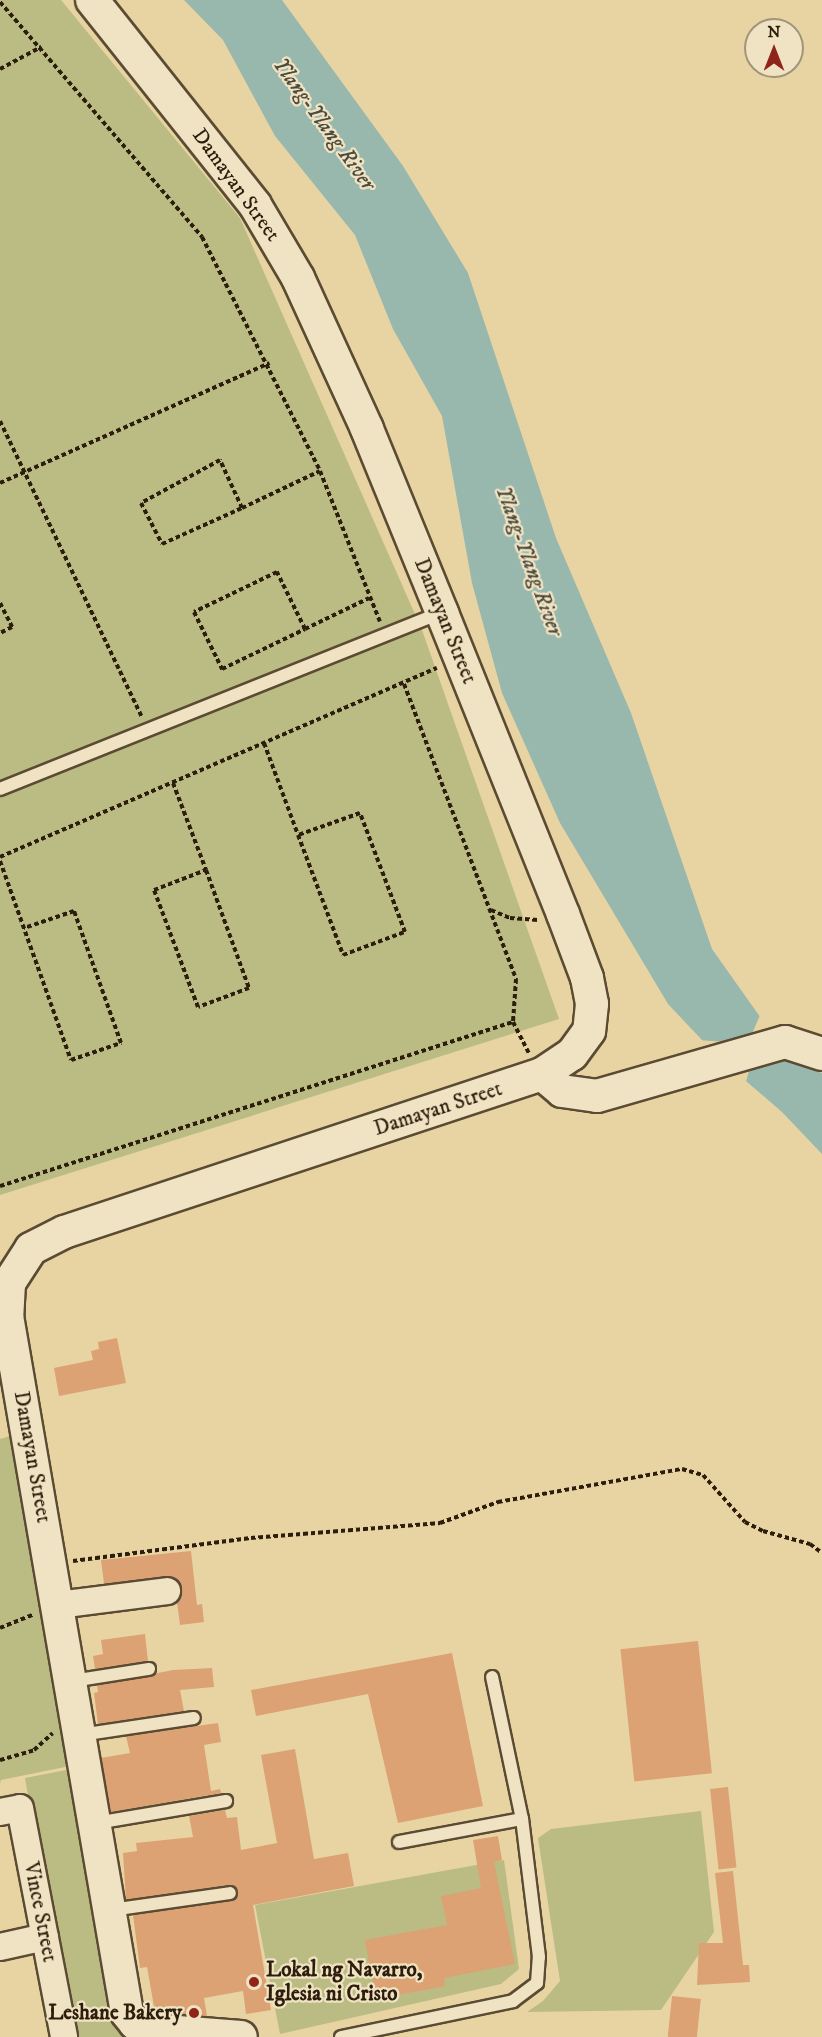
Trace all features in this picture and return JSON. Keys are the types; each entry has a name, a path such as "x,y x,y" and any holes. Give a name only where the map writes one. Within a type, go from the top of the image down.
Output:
{"street":[{"name":"Damayan Street","path":"92,0 267,222 340,368 563,914 587,978 592,1004 589,1031 572,1054 542,1074 64,1232 31,1249 9,1283 7,1316 72,1682 127,2013 135,2024 164,2032 241,2037"},
{"path":"542,1074 562,1091 597,1096 710,1066 785,1042 822,1054"},
{"path":"58,1605 167,1591"},
{"name":"Vince Street","path":"0,1812 20,1808 64,2037"},
{"path":"0,1947 45,1937"}],"lane":[{"path":"0,789 442,613"},
{"path":"72,1682 149,1669"},
{"path":"341,2037 513,2001 537,1983 539,1957 522,1819 492,1677"},
{"path":"80,1735 194,1718"},
{"path":"95,1823 226,1802"},
{"path":"399,1842 522,1819"},
{"path":"110,1911 230,1893"}],"path":[{"path":"0,2 202,237 269,363 320,471 385,634"},
{"path":"0,69 41,47"},
{"path":"0,483 269,363"},
{"path":"0,421 27,470 148,730"},
{"path":"242,508 220,460 141,503 162,544 242,508 320,471"},
{"path":"304,629 276,572 194,612 222,669 369,598"},
{"path":"0,603 12,627 0,633"},
{"path":"0,857 460,658"},
{"path":"404,684 516,979 513,1023 542,1074"},
{"path":"264,743 298,835 343,955 405,932 360,813 298,835"},
{"path":"173,783 206,870 249,988 198,1007 154,890 206,870"},
{"path":"0,861 71,1060 121,1043 74,911 24,928"},
{"path":"490,910 510,918 534,921 563,914"},
{"path":"0,1186 513,1023"},
{"path":"51,1563 251,1538 440,1523 498,1502 682,1469 703,1474 745,1522 763,1531 810,1544 822,1553"},
{"path":"0,1628 58,1605"},
{"path":"0,1760 34,1750 47,1735 80,1735"}],"green space":[{"path":"0,0 61,0 240,218 422,630 559,1019 0,1195"},
{"path":"14,1435 70,1766 1,1780 0,1784 0,1439"},
{"path":"71,1769 131,2037 70,2037 25,1778"},
{"path":"701,1811 714,1932 661,2010 527,2012 543,2001 560,1981 538,1838 551,1829"},
{"path":"504,1860 519,1969 501,1984 280,2034 255,1905"}],"water":[{"name":"Ylang-Ylang River","path":"184,0 282,0 403,166 468,273 556,538 631,713 712,949 775,1038 802,1065 822,1073 822,1154 782,1112 718,1057 668,1004 560,823 502,693 472,583 442,416 393,329 355,235 275,136 223,40"}],"pier":[{"path":"761,1013 777,1036 751,1064 745,1085 697,1040 740,1043 751,1036"}],"building":[{"path":"117,1338 126,1383 59,1396 54,1368 93,1360 91,1351 99,1349 98,1342"},
{"path":"191,1551 197,1605 202,1604 204,1622 180,1625 177,1602 182,1589 172,1577 104,1584 101,1560"},
{"path":"145,1634 148,1661 95,1669 93,1656 103,1654 101,1640"},
{"path":"698,1641 712,1773 634,1781 620,1649"},
{"path":"452,1653 483,1806 398,1823 368,1694 256,1716 251,1690"},
{"path":"212,1668 214,1687 180,1690 184,1711 98,1724 94,1693 98,1692 97,1685 173,1670"},
{"path":"218,1723 221,1742 204,1745 211,1791 220,1789 221,1793 111,1812 101,1758 130,1753 126,1736"},
{"path":"295,1749 314,1859 348,1853 354,1886 253,1905 271,2010 246,2014 243,1991 204,1998 207,2016 181,2014 180,2010 155,2012 147,1967 140,1968 133,1915 231,1901 238,1891 229,1885 126,1900 123,1853 137,1851 136,1843 193,1837 189,1816 225,1810 227,1818 237,1817 241,1850 277,1843 261,1755"},
{"path":"728,1787 736,1868 719,1869 710,1789"},
{"path":"498,1836 502,1860 494,1862 515,1964 444,1978 445,1986 376,1999 365,1940 447,1925 441,1896 481,1888 473,1840"},
{"path":"733,1871 743,1965 749,1965 750,1982 697,1985 699,1943 723,1943 715,1873"},
{"path":"672,1996 701,1999 697,2037 668,2037"}],"place":[{"name":"Lokal ng Navarro, Iglesia ni Cristo","path":"254,1982"},
{"name":"Leshane Bakery","path":"194,2013"}]}
